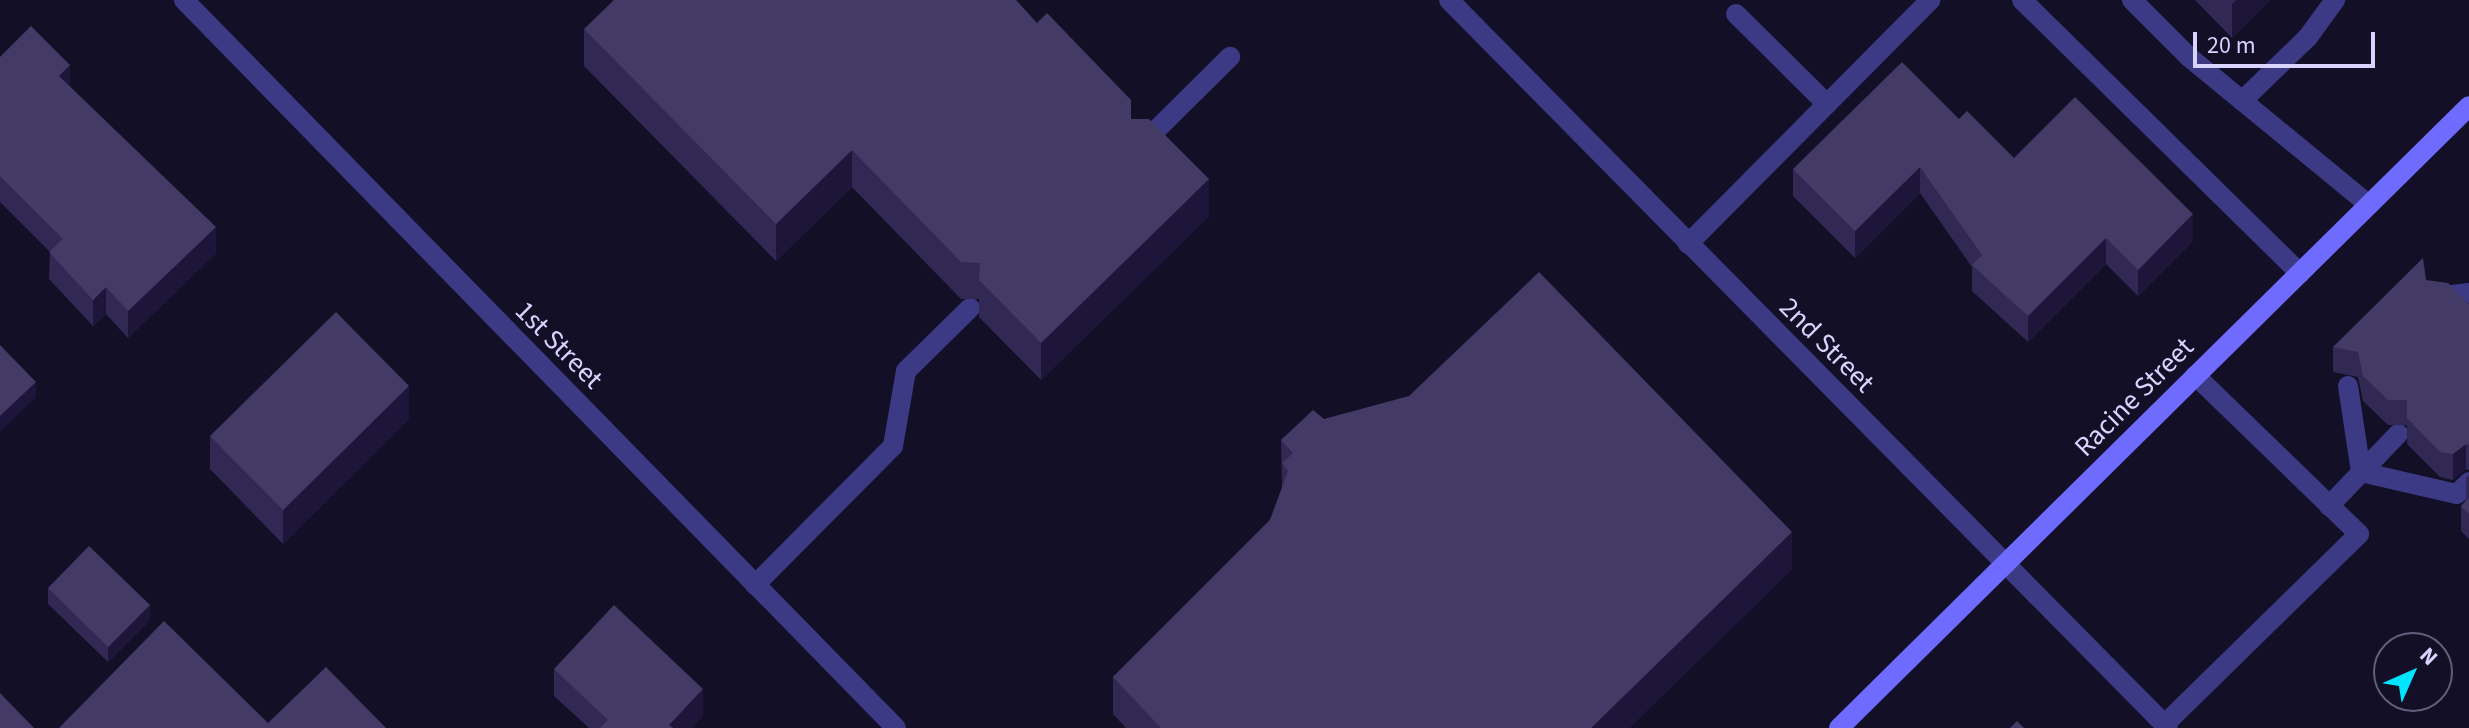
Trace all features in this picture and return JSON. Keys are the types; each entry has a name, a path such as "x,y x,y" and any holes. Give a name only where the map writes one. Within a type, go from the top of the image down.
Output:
{"main road":[{"name":"Racine Street","path":"1839,728 2469,106"}],"street":[{"name":"1st Street","path":"184,0 896,728"},
{"name":"2nd Street","path":"1449,0 2166,726"},
{"path":"1688,244 1930,0"},
{"path":"2022,0 2300,273"},
{"path":"2132,0 2242,101 2309,150 2369,205"},
{"path":"2242,101 2323,18 2335,0"},
{"path":"1736,14 1827,104"},
{"path":"1140,146 1230,57"},
{"path":"2436,297 2469,293"},
{"path":"755,585 893,446 906,371 970,308"},
{"path":"2166,726 2359,534 2195,375"},
{"path":"2348,386 2361,472"},
{"path":"2329,506 2398,434"},
{"path":"2361,472 2457,494 2469,482"}],"building":[{"path":"614,0 1016,0 1037,23 1047,13 1131,100 1131,119 1149,119 1209,179 1041,343 979,280 980,263 961,262 852,150 776,224 584,29"},
{"path":"31,26 70,65 59,76 216,227 128,311 106,287 93,300 49,252 63,239 0,176 0,57"},
{"path":"1902,62 1959,119 1967,111 2014,158 2075,97 2193,214 2138,270 2106,238 2028,316 1972,265 1982,255 1920,167 1855,231 1793,169"},
{"path":"2423,258 2426,280 2448,283 2469,304 2469,445 2453,454 2440,452 2407,418 2407,400 2388,400 2363,376 2358,352 2333,347"},
{"path":"1539,272 1792,532 1591,728 1161,728 1113,677 1270,520 1288,471 1282,463 1293,453 1281,440 1313,410 1324,419 1409,396"},
{"path":"336,312 409,386 283,510 210,436"},
{"path":"0,345 36,382 0,416"},
{"path":"2469,498 2469,514 2461,506"},
{"path":"89,546 150,605 108,647 48,588"},
{"path":"614,605 703,689 669,725 673,728 600,728 608,720 554,669"},
{"path":"164,621 268,723 326,667 386,728 59,728"},
{"path":"0,693 34,728 0,728"},
{"path":"2017,721 2024,728 2010,728"}]}
